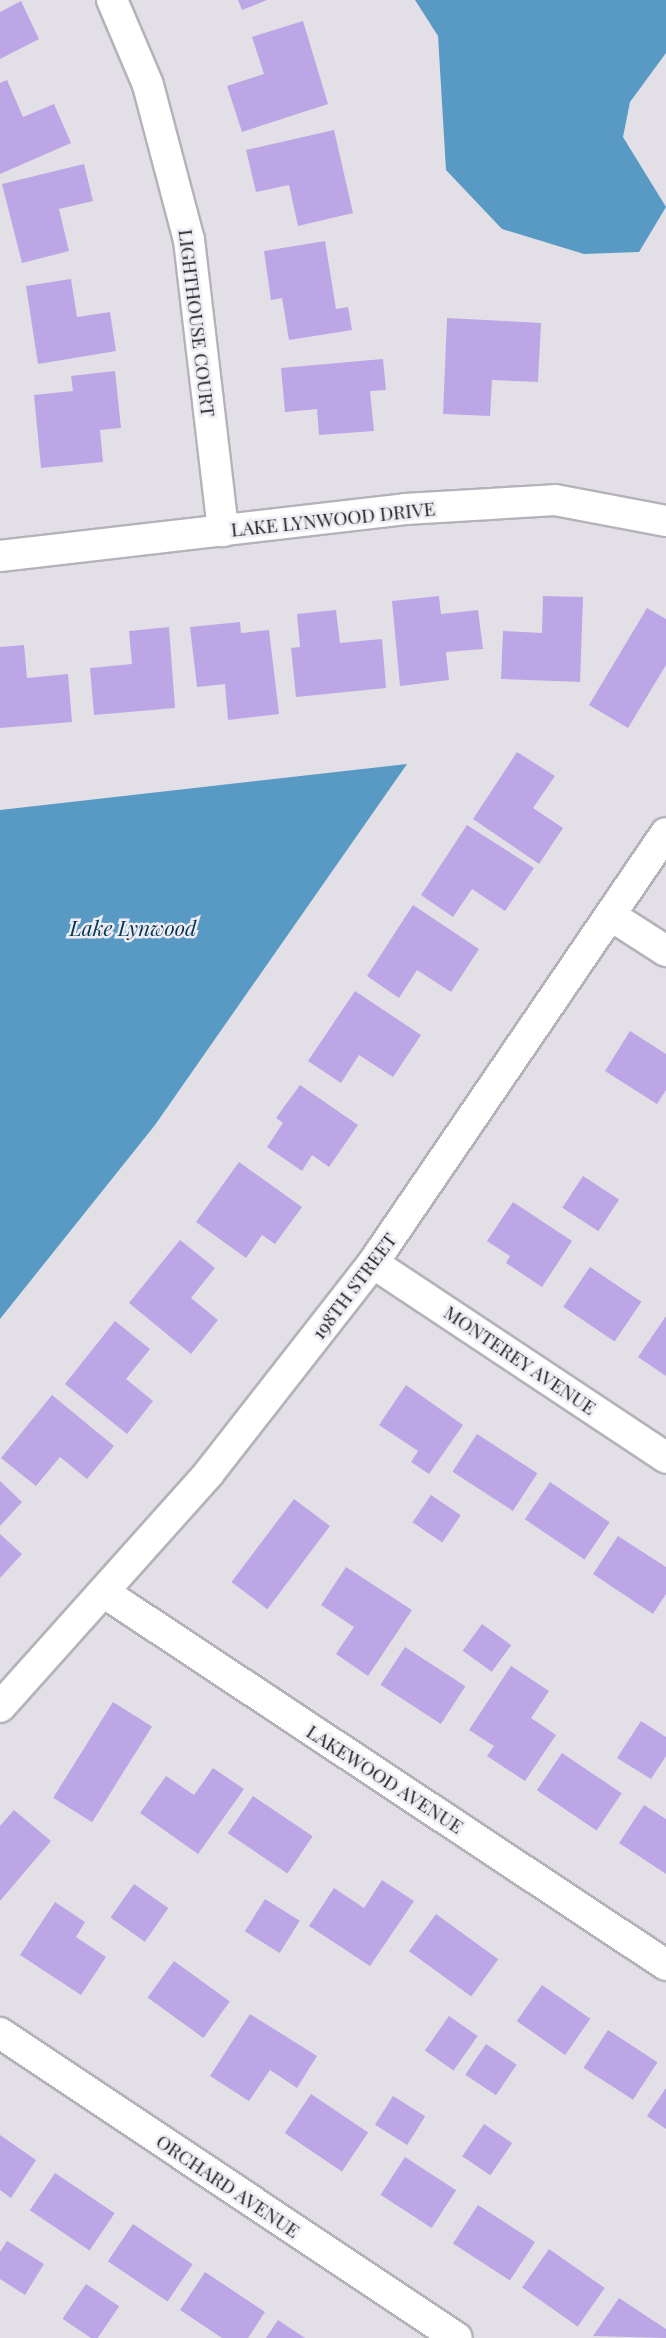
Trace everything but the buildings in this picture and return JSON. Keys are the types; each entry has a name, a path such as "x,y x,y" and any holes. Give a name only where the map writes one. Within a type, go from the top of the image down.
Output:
{"street":[{"name":"LIGHTHOUSE COURT","path":"111,0 148,85 189,240 223,531"},
{"name":"LAKE LYNWOOD DRIVE","path":"0,556 405,509 555,500 666,521"},
{"name":"198TH STREET","path":"0,1707 105,1593 209,1473 373,1263 613,917 666,834"},
{"path":"613,917 666,951"},
{"name":"MONTEREY AVENUE","path":"373,1263 666,1458"},
{"name":"LAKEWOOD AVENUE","path":"105,1593 666,1965"},
{"name":"ORCHARD AVENUE","path":"0,2034 457,2338"}],"water":[{"path":"415,0 666,0 666,53 630,102 623,137 666,207 639,252 584,254 502,229 446,170 438,36"},
{"name":"Lake Lynwood","path":"407,764 155,1125 0,1319 0,810"}]}
